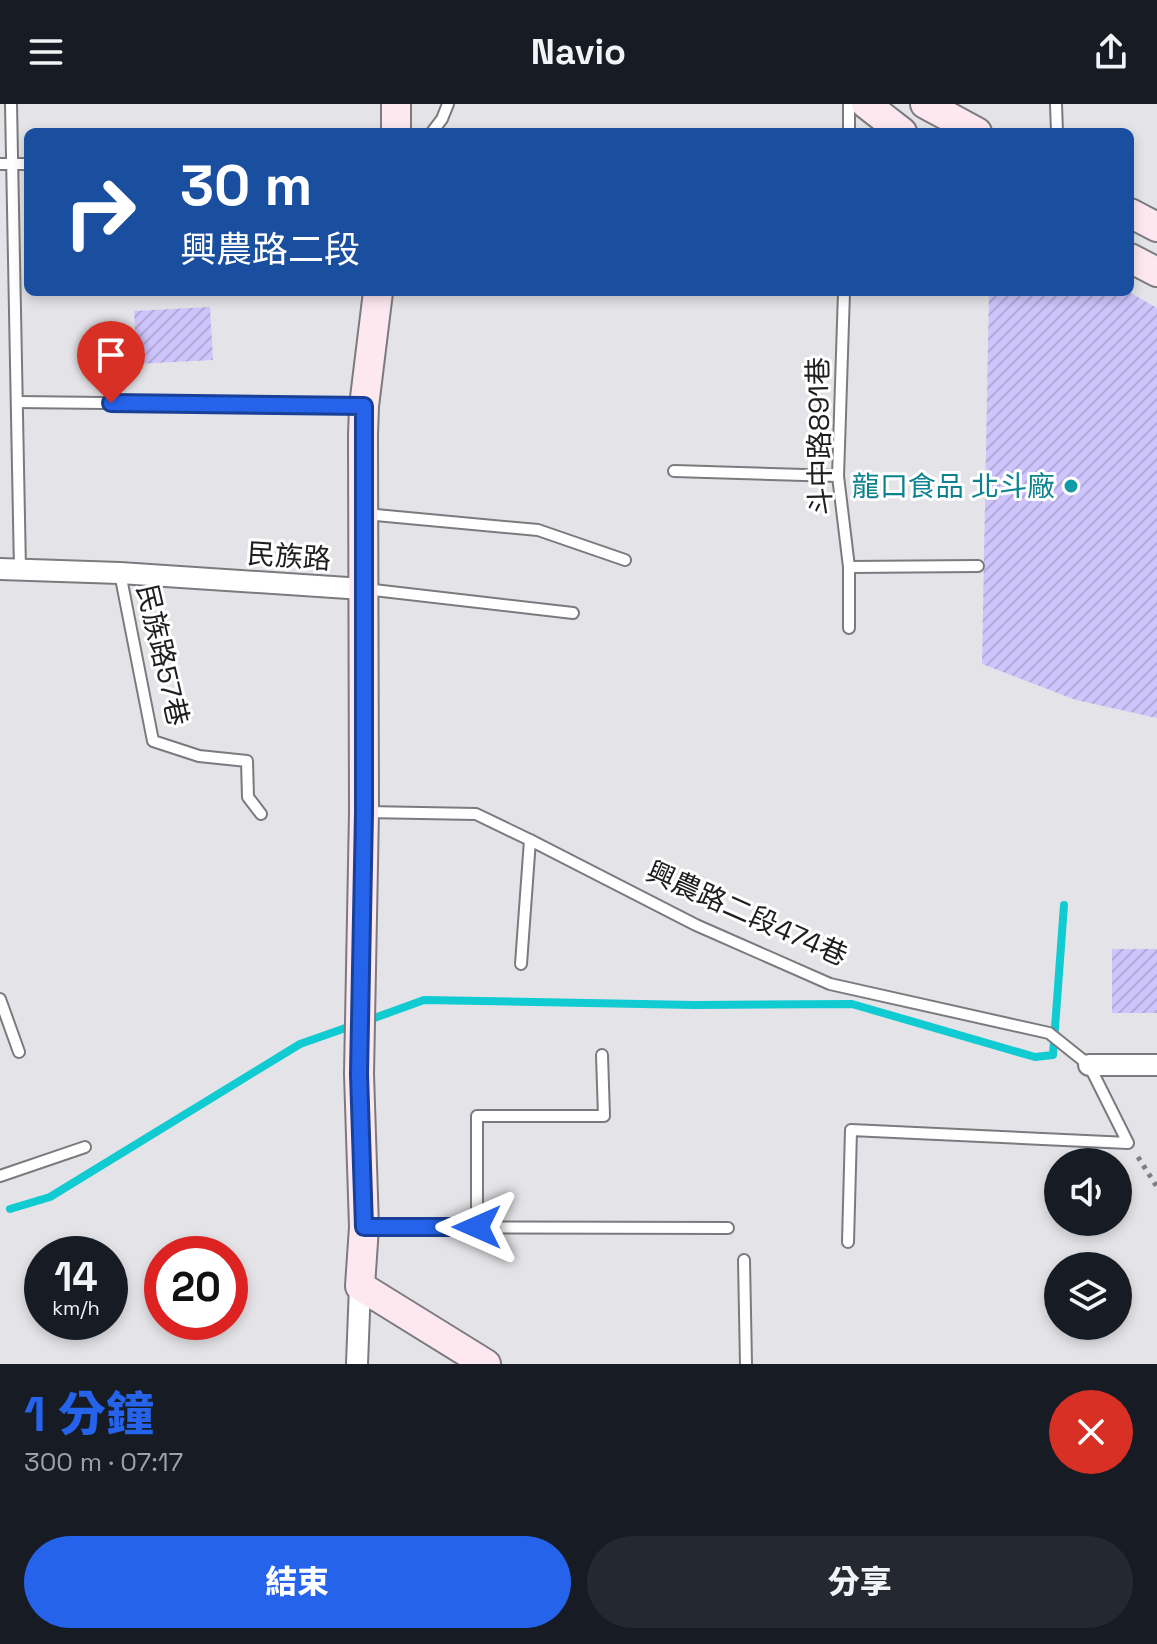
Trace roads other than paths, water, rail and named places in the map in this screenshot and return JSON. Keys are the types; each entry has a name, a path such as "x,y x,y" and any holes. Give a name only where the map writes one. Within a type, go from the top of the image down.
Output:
{"street":[{"path":"396,104 396,128"},
{"path":"866,104 897,128"},
{"path":"925,104 970,128"},
{"path":"1134,215 1157,227"},
{"path":"1134,260 1157,272"},
{"path":"357,1364 364,1227 359,1074 364,812 364,406 378,296"},
{"name":"民族路","path":"10,570 120,573 363,589"},
{"path":"1089,1065 1157,1065"},
{"path":"360,1286 486,1364"}],"lane":[{"path":"10,570 17,402 11,104"},
{"path":"435,128 448,104"},
{"path":"849,104 849,128"},
{"path":"1056,104 1057,128"},
{"path":"0,164 24,164"},
{"name":"斗中路891巷","path":"844,296 838,476 849,567 849,628"},
{"path":"17,402 364,406"},
{"path":"674,471 838,476"},
{"path":"363,514 538,530 625,560"},
{"path":"849,567 978,566"},
{"name":"民族路57巷","path":"120,573 153,741 199,756 247,761 248,797 261,814"},
{"name":"民族路","path":"363,589 573,613"},
{"name":"興農路二段474巷","path":"364,812 476,814 696,925 830,984 1049,1033 1089,1065"},
{"path":"521,964 530,840"},
{"path":"0,999 19,1052"},
{"path":"477,1227 477,1116 604,1116 602,1055"},
{"path":"848,1242 851,1130 1128,1143 1089,1065"},
{"path":"0,1176 85,1147"},
{"path":"364,1227 728,1228"},
{"path":"744,1260 746,1364"}],"waterway":[{"path":"366,1021 424,1000 695,1005 852,1004 1035,1057 1053,1055 1064,905"},
{"path":"10,1209 50,1197 300,1044 354,1025"}],"place":[{"name":"龍口食品 北斗廠","path":"1071,486"}]}
